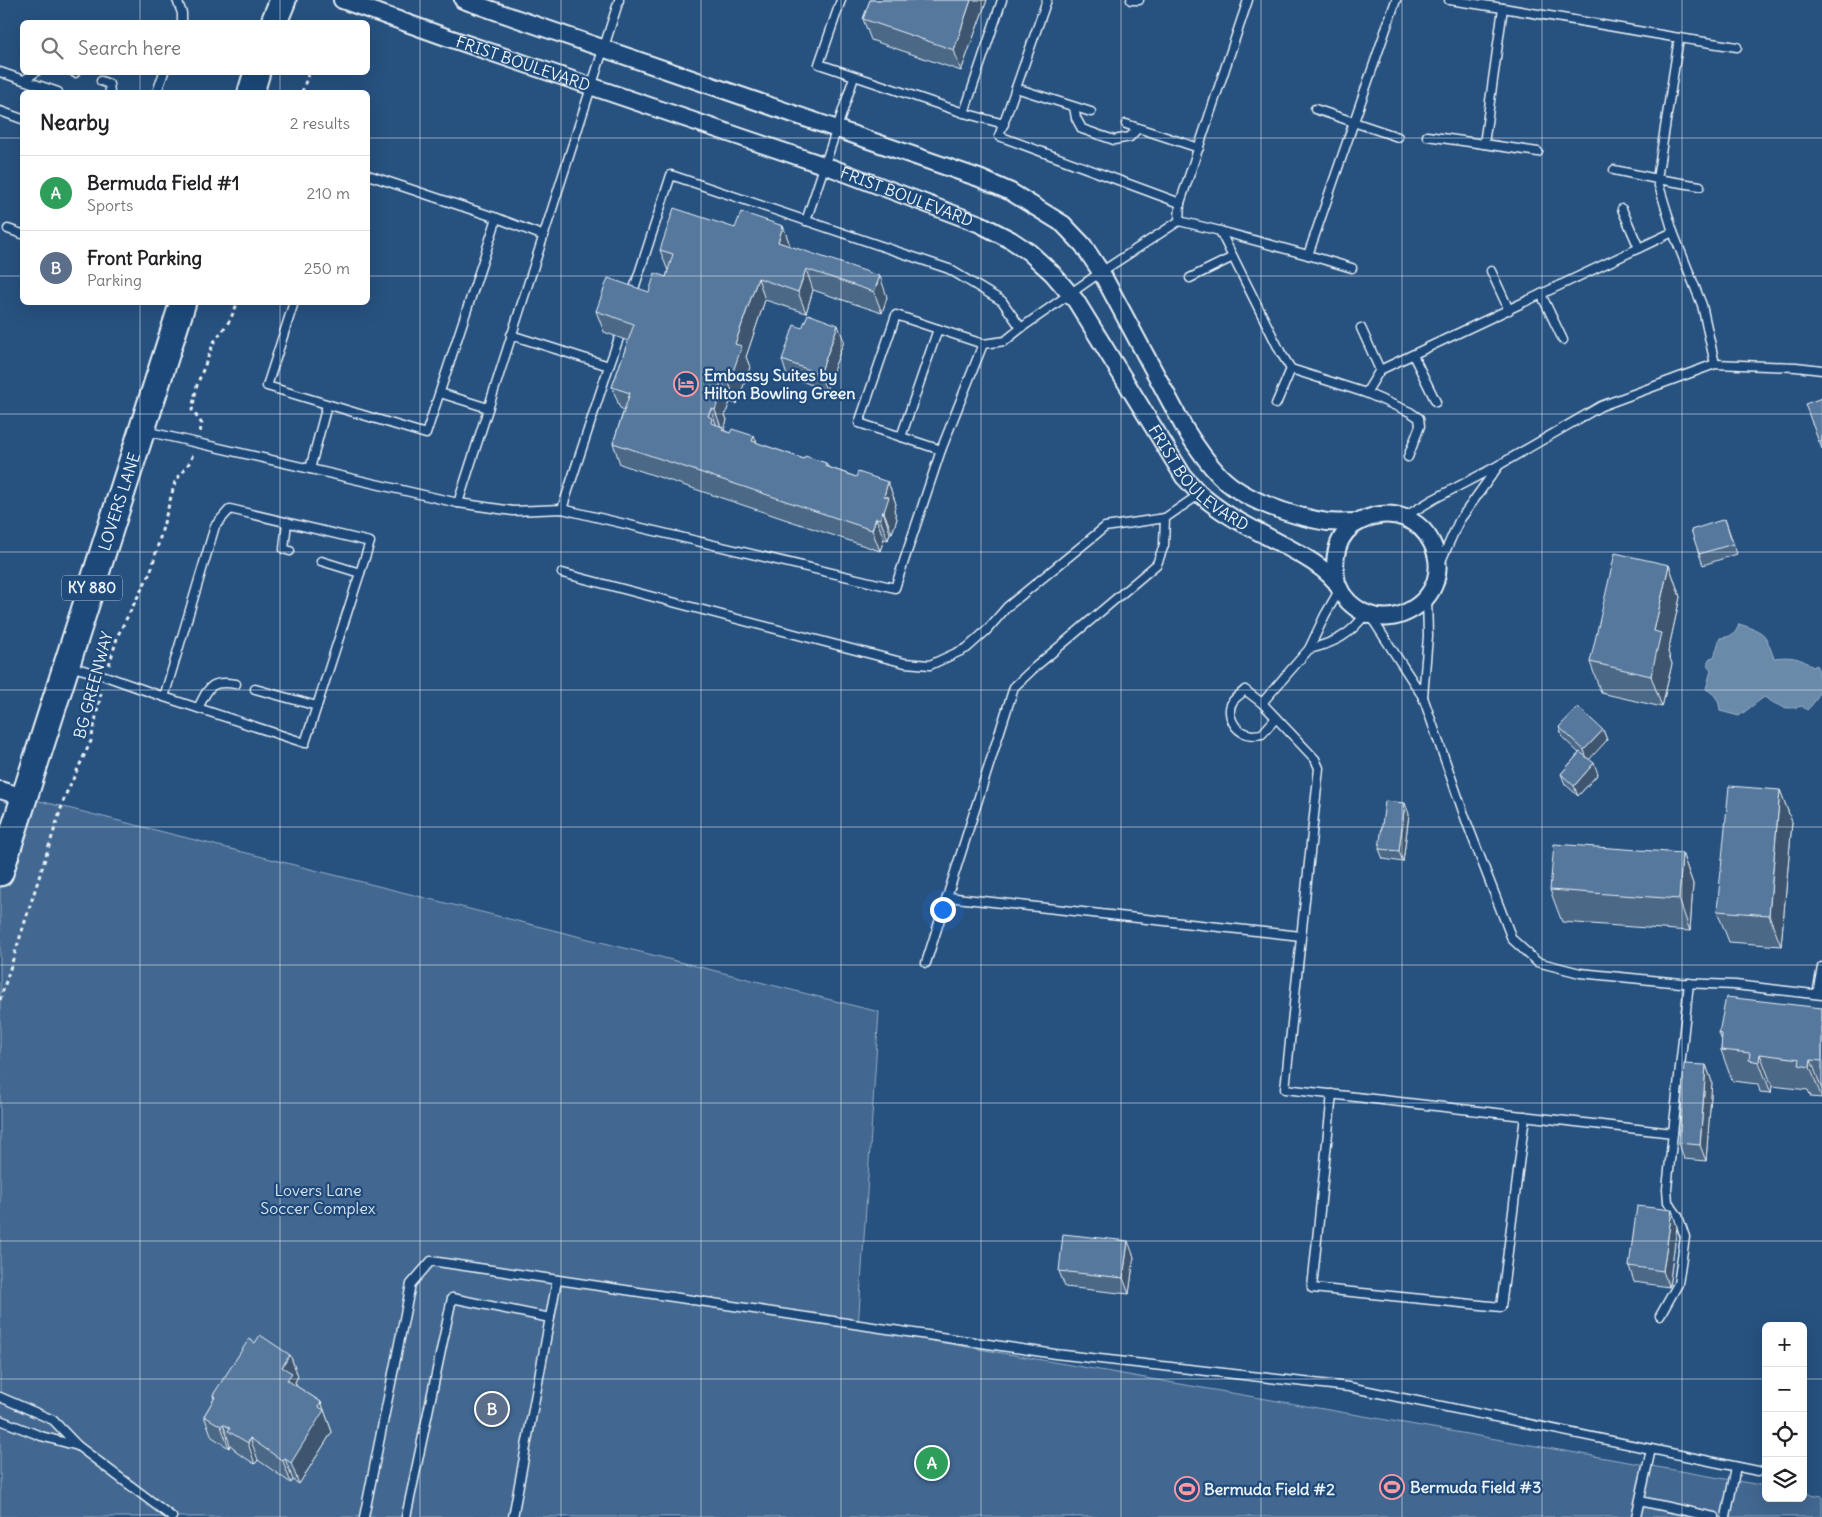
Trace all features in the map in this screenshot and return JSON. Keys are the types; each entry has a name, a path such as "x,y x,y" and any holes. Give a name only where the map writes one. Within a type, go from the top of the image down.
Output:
{"main road":[{"path":"275,20 283,0"},
{"path":"252,90 256,75"},
{"name":"LOVERS LANE","path":"0,873 68,666 182,305"}],"street":[{"name":"FRIST BOULEVARD","path":"342,0 824,166 980,224 1011,240 1029,252 1071,294 1110,354 1184,477 1200,494 1238,520 1320,566 1338,586 1344,597 1355,608 1368,614"},
{"name":"FRIST BOULEVARD","path":"463,0 979,178 1011,192 1062,224 1083,245 1101,272 1185,430 1200,453 1221,476 1243,493 1273,507 1305,518 1329,522 1358,522"},
{"name":"FRIST BOULEVARD","path":"1338,586 1334,569 1335,556 1339,543 1347,531 1358,522 1372,516 1388,514 1404,517"},
{"path":"1368,614 1386,618 1402,615 1416,608 1427,597 1435,583 1438,567 1436,551 1429,536 1418,525 1404,517"},
{"path":"0,790 24,797"}],"lane":[{"path":"177,0 182,13 182,20"},
{"path":"458,502 619,0"},
{"path":"841,0 819,64 854,77 1004,124"},
{"path":"964,112 1002,0"},
{"path":"1047,0 999,136 1180,203"},
{"path":"1131,0 1139,0"},
{"path":"1179,221 1180,203 1248,0"},
{"path":"1308,255 1396,0"},
{"path":"1449,0 1737,47"},
{"path":"1484,144 1503,8"},
{"path":"1680,38 1657,179 1673,232 1702,305 1715,364"},
{"path":"0,72 52,90"},
{"path":"24,80 32,75"},
{"path":"158,90 163,75"},
{"path":"806,221 854,77"},
{"path":"101,81 109,84 110,90"},
{"path":"1016,88 1091,112"},
{"path":"1074,107 1076,118 1082,129 1114,140 1130,137 1138,128"},
{"path":"1315,109 1398,137"},
{"path":"0,112 20,118"},
{"path":"1126,124 1199,148"},
{"path":"1427,136 1538,152"},
{"path":"1614,170 1700,186"},
{"path":"630,304 672,175 948,269 1002,301 1021,328"},
{"path":"370,176 497,218 544,236"},
{"path":"1622,209 1639,248"},
{"path":"293,305 266,386 426,434 497,218"},
{"path":"941,450 859,423 896,315 983,344 1005,341 1101,272 1179,221 1352,268"},
{"path":"8,229 20,233"},
{"path":"1220,231 1291,370 1366,393 1410,412 1419,418 1420,426 1408,458"},
{"path":"1366,393 1380,370 1673,232"},
{"path":"1190,278 1233,257"},
{"path":"1491,271 1509,310"},
{"path":"1542,294 1563,340"},
{"path":"1361,328 1380,370"},
{"path":"901,437 938,329"},
{"path":"511,335 609,366"},
{"path":"562,509 619,338"},
{"path":"142,431 458,502 513,511 562,509 895,588 941,450 983,344"},
{"path":"1413,355 1436,402"},
{"path":"1404,517 1601,406 1715,364 1796,367 1822,370"},
{"path":"1276,404 1291,370"},
{"path":"440,393 488,408"},
{"path":"310,469 327,405"},
{"path":"1438,567 1459,521 1499,465"},
{"path":"562,573 905,663 930,665 967,648 987,630 1007,607 1105,526 1166,518 1200,494"},
{"path":"68,666 105,676 164,698 305,743 370,542 230,509 215,526 164,698"},
{"path":"926,963 1014,687 1157,564 1164,545 1166,518"},
{"path":"288,522 284,549 290,551"},
{"path":"321,561 360,573"},
{"path":"1262,703 1309,649 1338,586"},
{"path":"1423,697 1428,636 1427,597"},
{"path":"1309,649 1327,645 1341,637 1357,627 1368,614 1423,697 1467,823 1512,939 1537,962 1580,973 1689,983 1735,985 1820,994 1822,967"},
{"path":"198,708 212,686 220,681 236,684"},
{"path":"255,689 317,706"},
{"path":"1276,718 1262,734 1251,735 1241,732 1233,722 1230,713 1232,702 1245,690 1262,703 1315,759 1319,768 1285,1089 1673,1133"},
{"path":"947,897 1301,936"},
{"path":"1660,1316 1678,1284 1685,1237 1678,1216 1668,1202 1667,1189 1689,983"},
{"path":"1332,1094 1312,1288 1501,1308 1525,1116"},
{"path":"364,1517 411,1284 431,1261 1055,1354 1349,1387 1758,1471"},
{"path":"513,1517 557,1280"},
{"path":"406,1517 452,1298 550,1318"},
{"path":"0,1397 53,1420 78,1446 172,1517"},
{"path":"0,1420 40,1436 78,1446"},
{"path":"1636,1517 1651,1449"},
{"path":"1726,1517 1736,1467"},
{"path":"1640,1501 1714,1517"}],"path":[{"path":"303,90 308,75"},
{"name":"BG GREENWAY","path":"0,1000 65,796 92,741 98,699 118,635 151,571 175,482 190,462 202,424 192,410 196,384 214,342 230,320 237,305"}],"green space":[{"name":"Lovers Lane Soccer Complex","path":"24,797 879,1012 858,1328 1762,1485 1762,1502 1807,1502 1807,1494 1822,1496 1822,1517 0,1517 0,873"}],"shaded area":[{"path":"1739,624 1760,632 1766,638 1774,658 1795,658 1813,667 1817,665 1820,690 1816,700 1807,710 1802,706 1782,707 1764,697 1739,716 1720,711 1716,698 1706,689 1711,670 1708,663 1710,658 1714,657 1720,638 1732,634"}],"building":[{"path":"870,0 971,0 954,50 863,19"},
{"name":"Embassy Suites by Hilton Bowling Green","path":"674,208 735,228 741,212 783,226 778,242 880,276 874,292 806,269 798,292 758,278 735,344 742,346 729,383 722,380 716,398 719,399 715,410 711,409 708,416 712,418 711,423 723,427 722,430 730,433 732,429 754,436 752,441 804,459 805,456 826,463 825,466 856,477 858,472 888,482 884,496 889,497 884,512 880,519 876,518 872,530 613,443 630,393 612,387 634,324 596,311 608,278 649,292 655,273 666,277 673,254 660,250"},
{"path":"808,314 838,325 820,374 782,360 794,325 802,328"},
{"path":"1822,398 1822,441 1819,442 1805,404"},
{"path":"1725,519 1733,544 1699,554 1691,530"},
{"path":"1615,553 1669,565 1654,631 1661,633 1651,676 1590,662"},
{"path":"1578,707 1603,730 1584,750 1559,727"},
{"path":"1580,752 1594,763 1574,786 1561,774"},
{"path":"1729,786 1780,790 1769,915 1717,911"},
{"path":"1385,801 1405,803 1399,851 1379,849"},
{"path":"1554,844 1682,853 1679,899 1550,890"},
{"path":"1726,997 1822,1008 1822,1061 1811,1060 1810,1067 1799,1065 1800,1059 1760,1054 1759,1062 1749,1060 1750,1053 1721,1050 1722,1034 1719,1033"},
{"path":"1684,1064 1706,1065 1700,1145 1679,1143"},
{"path":"1637,1206 1672,1210 1663,1271 1629,1266"},
{"path":"1063,1234 1128,1241 1123,1278 1059,1271"},
{"path":"260,1335 290,1355 282,1367 292,1373 287,1380 321,1402 319,1407 324,1410 291,1463 285,1459 283,1461 250,1438 248,1443 228,1431 230,1428 223,1424 221,1426 204,1416 215,1397 213,1395 249,1339 255,1343"}],"place":[{"name":"Embassy Suites by Hilton Bowling Green","path":"686,384"},
{"name":"Front Parking","path":"492,1409"},
{"name":"Bermuda Field #1","path":"932,1463"},
{"name":"Bermuda Field #3","path":"1392,1487"},
{"name":"Bermuda Field #2","path":"1187,1489"}]}
